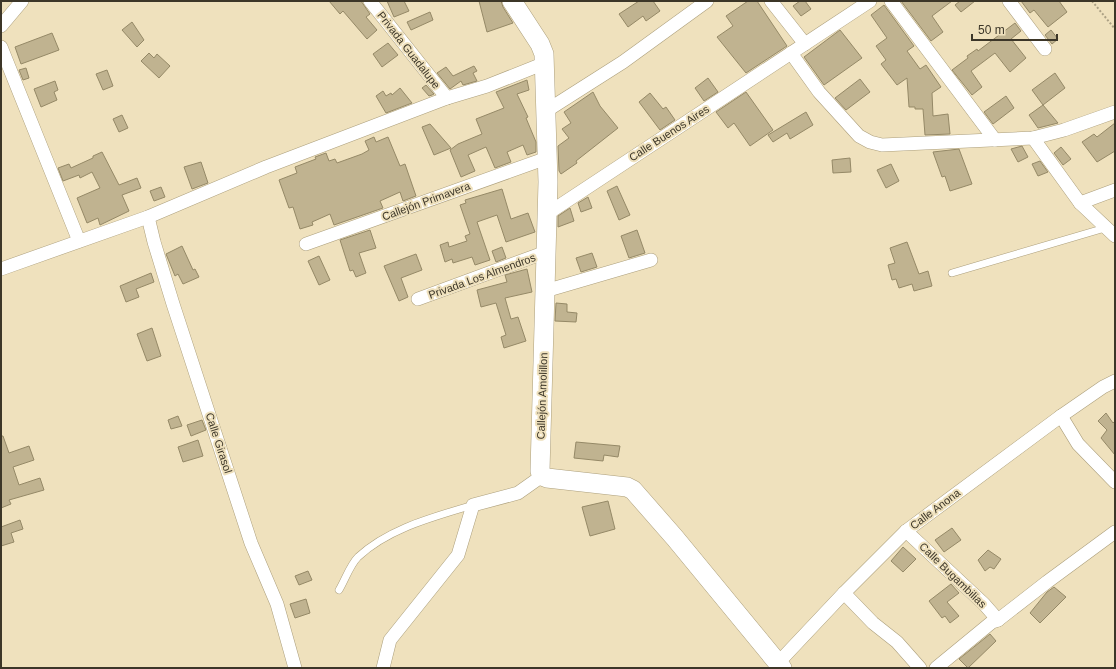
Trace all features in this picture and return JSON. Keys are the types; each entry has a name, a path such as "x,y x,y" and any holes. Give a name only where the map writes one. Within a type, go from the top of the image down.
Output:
{"street":[{"path":"1,26 22,1"},
{"name":"Privada Guadalupe","path":"370,1 447,98"},
{"name":"Callejón Amolillon","path":"512,1 540,44 544,54 545,63 547,214 540,471 542,476"},
{"path":"546,111 623,62 707,1"},
{"path":"771,1 805,44"},
{"name":"Calle Buenos Aires","path":"547,214 870,1"},
{"path":"891,1 995,140"},
{"path":"1009,1 1045,50"},
{"path":"1,47 79,241"},
{"path":"791,53 820,92 859,136 870,142 882,145 1033,138 1059,132 1115,112"},
{"path":"1,270 148,217 266,167 447,98 487,86 545,63"},
{"path":"1033,138 1080,203 1110,232"},
{"name":"Callejón Primavera","path":"306,244 547,158"},
{"path":"1080,203 1115,190"},
{"name":"Calle Girasol","path":"148,217 175,311 251,543 276,604 295,668"},
{"name":"Privada Los Almendros","path":"418,299 546,252"},
{"path":"546,291 650,260"},
{"name":"Calle Anona","path":"780,666 844,593 906,531 1061,416 1103,387 1115,382"},
{"path":"1061,416 1078,444 1115,482"},
{"path":"383,668 390,640 458,555 473,505 518,493 542,476 547,478 627,487 633,490 676,538 780,666"},
{"name":"Calle Bugambilias","path":"906,531 984,604 998,620"},
{"path":"936,668 992,622 998,620 1115,532"},
{"path":"844,593 873,623 897,642 920,668"}],"lane":[{"path":"952,273 1110,232"},
{"path":"340,590 357,558 382,540 415,524 473,505"}],"path":[{"path":"1092,1 1115,29"}],"building":[{"path":"329,1 361,1 370,14 366,17 377,30 367,39 343,11 340,14"},
{"path":"387,1 404,1 409,11 394,17"},
{"path":"479,1 501,1 513,23 487,32"},
{"path":"639,1 653,1 660,11 646,21 643,16 628,27 619,14"},
{"path":"748,1 757,1 787,46 746,73 717,37 733,26 726,16"},
{"path":"800,1 805,1 811,9 801,16 793,6"},
{"path":"901,1 952,1 932,16 943,32 931,41"},
{"path":"960,1 975,1 961,12 955,5"},
{"path":"1021,1 1059,1 1067,12 1048,27 1034,10 1030,13"},
{"path":"884,5 914,46 907,51 920,69 926,65 941,87 932,93 933,116 948,114 950,134 925,135 923,109 909,107 907,78 897,85 881,64 886,60 876,46 887,38 871,15"},
{"path":"430,12 433,20 411,30 407,22"},
{"path":"132,22 144,40 137,47 122,30"},
{"path":"1015,23 1021,31 1011,39 1026,58 1010,72 995,53 971,71 982,87 972,95 952,70 968,58 967,56 977,49 978,51"},
{"path":"840,30 862,58 824,85 804,57"},
{"path":"1051,30 1058,39 1052,44 1045,35"},
{"path":"52,33 59,50 21,64 15,47"},
{"path":"388,43 398,55 382,67 373,54"},
{"path":"149,53 154,58 157,54 170,66 159,78 141,61"},
{"path":"474,66 477,71 473,73 477,81 463,85 461,81 450,89 437,73 446,67 453,76"},
{"path":"26,68 29,78 23,80 19,70"},
{"path":"107,70 113,86 103,90 96,74"},
{"path":"1055,73 1065,88 1043,105 1032,90"},
{"path":"708,78 718,92 704,101 695,88"},
{"path":"860,79 870,92 846,110 835,98"},
{"path":"527,80 529,90 517,94 528,117 526,118 536,142 536,152 527,155 523,145 507,152 511,162 495,168 486,147 468,155 475,171 461,177 450,150 458,144 482,134 476,119 504,108 496,92"},
{"path":"55,81 58,90 54,92 57,100 41,107 34,89"},
{"path":"426,85 434,94 429,96 422,88"},
{"path":"400,88 412,103 386,113 376,96 383,91 386,96 391,93 392,95"},
{"path":"593,92 600,106 618,128 576,161 577,163 561,174 559,171 558,146 569,138 562,129 571,123 564,112"},
{"path":"746,92 773,130 750,146 734,123 728,128 716,112"},
{"path":"650,93 663,109 666,107 675,120 660,130 639,102"},
{"path":"1006,96 1014,108 993,124 984,112"},
{"path":"1043,105 1058,123 1038,128 1029,115"},
{"path":"806,112 813,125 790,139 787,133 773,142 768,135"},
{"path":"122,115 128,128 119,132 113,119"},
{"path":"1115,123 1115,151 1097,162 1082,142 1094,134 1097,137"},
{"path":"430,124 451,148 434,155 422,127"},
{"path":"374,137 376,142 388,137 400,166 405,164 416,196 403,201 400,192 380,201 383,208 334,225 330,214 312,222 313,225 300,229 293,207 289,208 279,180 297,173 295,167 316,159 315,157 326,153 329,161 335,159 337,163 362,154 369,150 365,141"},
{"path":"1022,146 1028,157 1018,162 1011,149"},
{"path":"1061,147 1071,159 1063,165 1054,153"},
{"path":"959,149 972,184 950,191 945,176 942,177 933,152"},
{"path":"102,152 119,185 137,178 141,188 122,195 129,211 100,225 98,218 87,223 77,198 100,188 92,172 80,178 79,175 63,181 58,168 69,164 71,168 93,158 93,156"},
{"path":"850,158 851,172 833,173 832,160"},
{"path":"1040,161 1048,172 1038,176 1032,164"},
{"path":"201,162 208,183 192,189 184,167"},
{"path":"891,164 899,181 886,188 877,170"},
{"path":"617,186 630,215 619,220 607,191"},
{"path":"161,187 165,197 154,201 150,191"},
{"path":"502,189 511,219 528,213 535,232 506,242 497,215 477,222 490,260 475,265 472,257 453,263 452,259 445,262 440,245 448,242 449,247 467,241 465,236 470,234 460,205 466,203 465,200"},
{"path":"588,197 592,208 581,212 578,203"},
{"path":"570,208 574,221 558,227 558,216"},
{"path":"370,230 376,248 359,253 366,273 356,277 353,270 350,271 340,240"},
{"path":"637,230 645,253 629,258 621,236"},
{"path":"907,242 919,274 928,271 932,286 914,291 912,284 899,288 896,279 892,280 888,265 895,263 890,248"},
{"path":"182,246 193,270 195,269 199,277 183,284 178,274 175,276 166,254"},
{"path":"502,247 506,258 496,262 492,251"},
{"path":"592,253 597,267 581,272 576,258"},
{"path":"416,254 422,270 401,278 408,297 399,301 384,266"},
{"path":"319,256 330,280 319,285 308,261"},
{"path":"527,269 532,292 505,298 511,319 518,317 526,341 504,348 501,337 506,335 496,303 481,307 477,290 507,282 505,275"},
{"path":"151,273 154,282 136,289 139,297 126,302 120,286"},
{"path":"556,303 567,304 567,312 577,313 576,322 555,321"},
{"path":"152,328 161,356 147,361 137,334"},
{"path":"1106,413 1113,423 1115,421 1115,455 1101,438 1107,430 1098,421"},
{"path":"178,416 182,426 171,429 168,420"},
{"path":"202,420 206,430 191,436 187,425"},
{"path":"1,436 3,436 9,453 29,446 34,460 13,467 19,485 40,478 44,490 9,500 11,504 1,508"},
{"path":"198,440 203,456 183,462 178,447"},
{"path":"576,442 620,446 618,457 604,455 603,461 574,458"},
{"path":"608,501 615,529 590,536 582,507"},
{"path":"20,520 23,529 11,533 14,542 1,546 1,527"},
{"path":"952,528 961,540 944,552 935,540"},
{"path":"903,547 916,559 903,572 891,561"},
{"path":"988,550 1001,559 994,569 990,567 985,571 978,560"},
{"path":"308,571 312,580 299,585 295,576"},
{"path":"951,584 959,593 947,602 959,616 950,623 945,616 942,618 929,601"},
{"path":"1054,587 1066,597 1040,623 1030,613 1047,592"},
{"path":"306,599 310,613 295,618 290,604"},
{"path":"990,634 996,641 968,668 959,659"}]}
